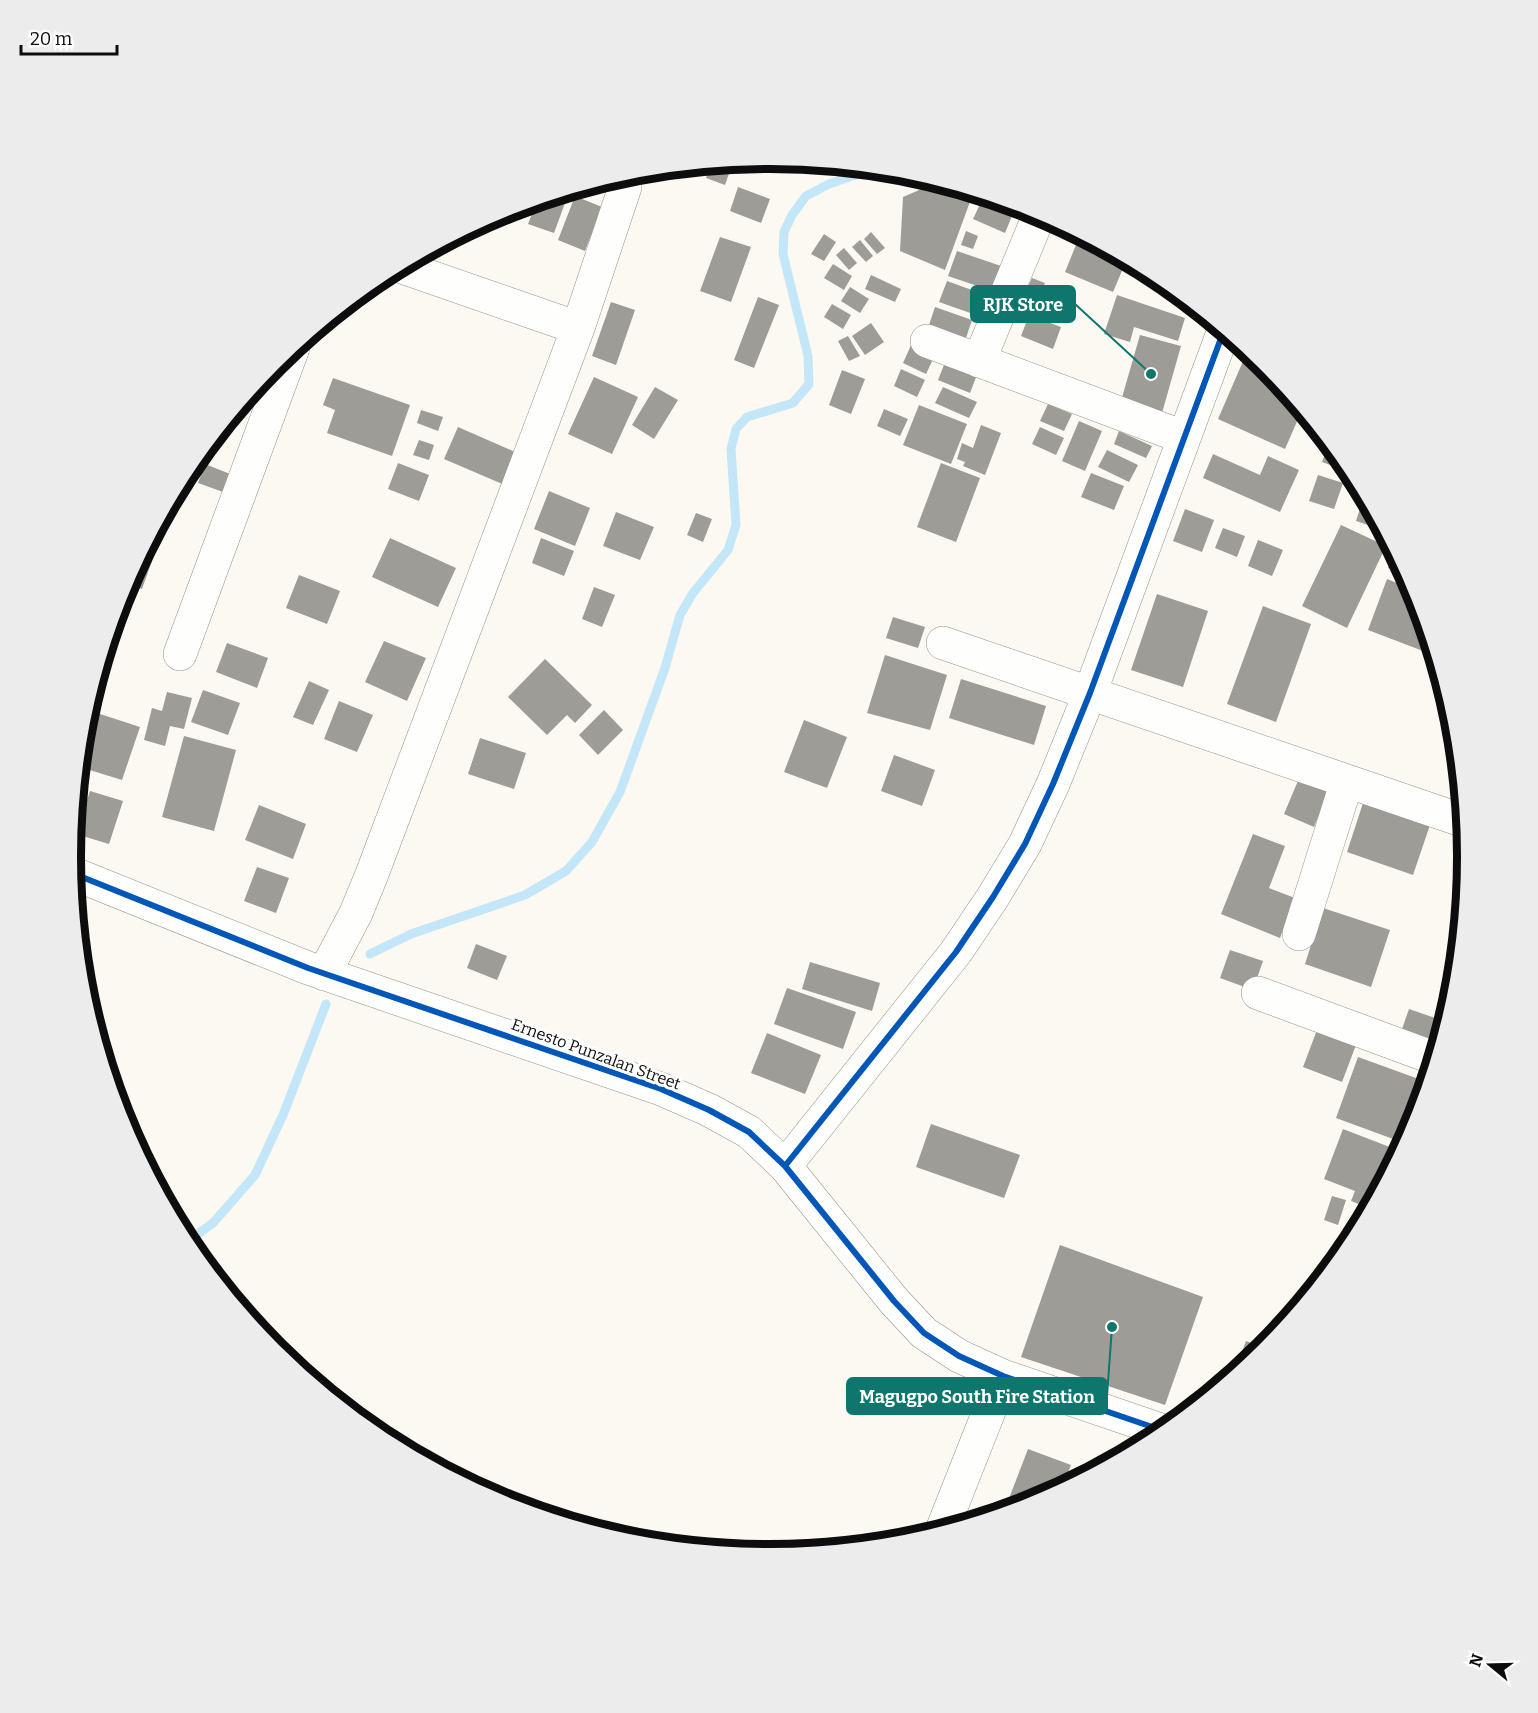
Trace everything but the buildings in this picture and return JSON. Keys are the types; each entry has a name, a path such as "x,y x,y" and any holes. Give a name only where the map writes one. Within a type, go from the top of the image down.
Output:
{"street":[{"path":"324,974 356,913 372,874 578,328 625,187"},
{"path":"979,361 1036,223"},
{"path":"410,270 578,328"},
{"path":"785,1166 956,952 993,897 1024,844 1048,794 1090,693 1221,338"},
{"path":"927,341 1183,437"},
{"path":"180,654 286,367"},
{"path":"943,643 1456,818"},
{"path":"1299,934 1347,781"},
{"name":"Ernesto Punzalan Street","path":"81,877 324,974 662,1089 709,1110 749,1132 785,1166 894,1301 924,1333 959,1356 1003,1376 1153,1427"},
{"path":"1258,993 1427,1056"},
{"path":"945,1521 1003,1376"}],"waterway":[{"path":"370,954 411,934 525,895 566,871 592,842 620,792 665,668 680,615 693,593 728,550 736,525 731,449 736,429 747,417 793,403 809,384 808,356 783,254 784,232 792,215 806,196 829,184 858,174"},
{"path":"195,1236 213,1223 255,1175 283,1115 326,1004"}],"cycle path":[{"path":"785,1166 956,952 1025,844 1053,784 1090,693 1221,338"},
{"path":"81,877 308,968 661,1089 709,1110 749,1132 785,1166 894,1301 924,1333 959,1356 1003,1376 1153,1427"}],"place":[{"name":"RJK Store","path":"1151,374"},
{"name":"Magugpo South Fire Station","path":"1112,1327"}]}
